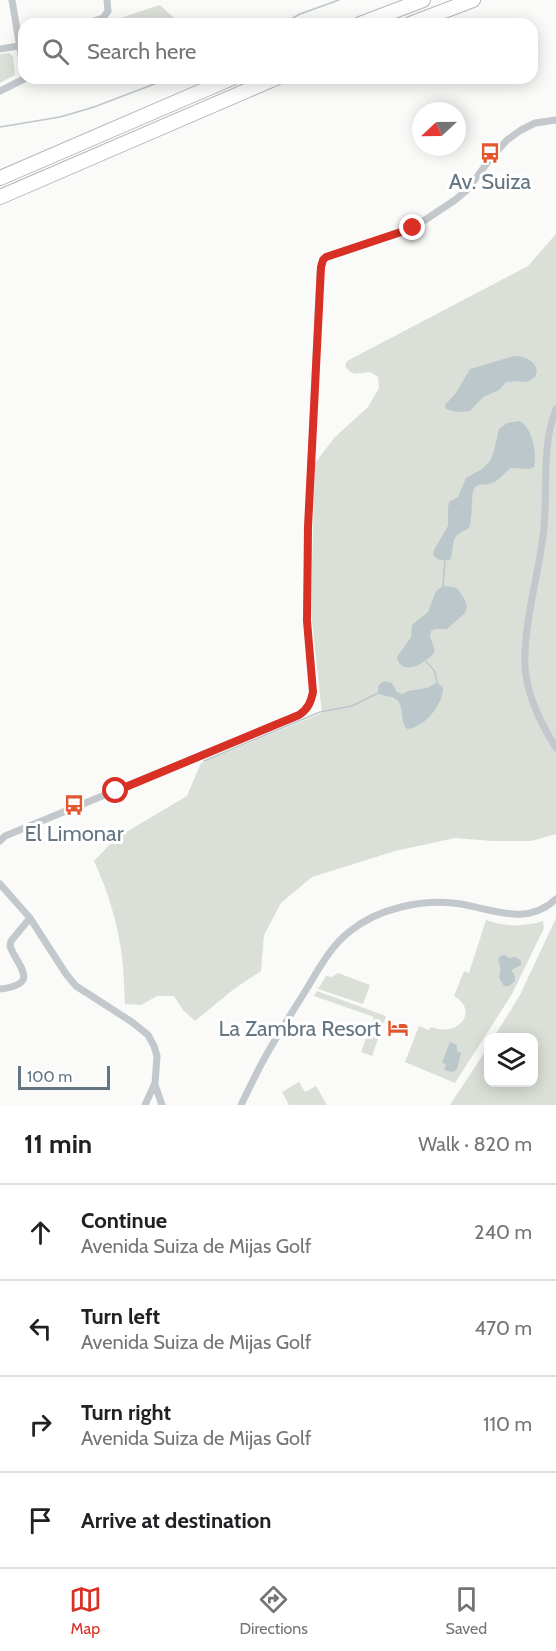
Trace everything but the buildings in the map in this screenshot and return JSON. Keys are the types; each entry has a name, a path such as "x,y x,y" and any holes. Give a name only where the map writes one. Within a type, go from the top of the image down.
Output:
{"highway":[{"path":"376,18 423,0"},
{"path":"426,18 473,0"},
{"path":"0,178 218,84"},
{"path":"0,197 262,84"}],"street":[{"path":"103,18 108,11 107,0"},
{"path":"14,1 18,24"},
{"path":"0,49 18,47"},
{"path":"0,91 18,82"},
{"path":"2,837 254,734 306,710 313,692 307,621 308,527 320,273 323,260 326,257 413,228 468,189 507,140 535,123 556,120"},
{"path":"556,409 548,436 546,513 527,634 525,662 531,697 541,722 556,748"},
{"path":"0,884 30,918 76,986 148,1035 158,1056 155,1083 145,1105"},
{"path":"241,1105 268,1052 319,969 335,946 363,921 404,906 441,903 458,903 518,915 536,912 556,899"},
{"path":"0,989 14,987 23,978 23,971 10,946 11,941 30,918"},
{"path":"155,1083 162,1105"}],"shaded area":[{"path":"160,5 174,18 120,18"},
{"path":"9,53 13,56 15,75 0,83 0,54"},
{"path":"556,234 556,834 531,841 455,838 395,851 312,877 281,903 264,935 261,971 234,989 195,1021 183,1010 174,996 157,996 141,1005 125,1004 123,963 118,932 104,884 94,861 116,838 187,796 201,763 322,713 312,621 315,463 335,437 368,407 379,388 378,377 370,372 356,374 351,372 345,366 347,361 528,266"},
{"path":"514,356 531,361 537,371 535,377 528,382 506,382 499,390 483,397 470,411 457,412 446,409 445,405 456,393 470,369"},
{"path":"520,421 531,435 535,455 534,467 511,468 495,482 476,487 473,491 469,528 456,536 450,560 438,559 433,554 448,526 449,502 458,497 466,478 482,469 490,461 499,429 507,423"},
{"path":"443,586 458,589 465,600 467,607 465,613 447,629 431,631 430,636 435,651 432,656 421,664 404,667 399,663 397,657 411,637 412,625 428,612 436,591"},
{"path":"384,681 392,683 397,692 403,694 438,683 443,688 442,695 436,708 426,720 420,725 407,729 397,700 378,693 378,686"},
{"path":"556,918 556,1105 450,1105 484,1053 484,1087 538,1087 538,1033 496,1033 520,995"},
{"path":"486,920 514,925 543,921 544,928 512,994 487,1033 484,1033 484,1038 455,1083 405,1062 419,1026 429,1030 431,1027 450,1029 463,1021 465,1008 454,996 464,971 469,973"},
{"path":"502,955 509,958 516,957 521,961 521,965 511,970 515,981 509,986 504,986 499,978 498,961"},
{"path":"338,973 370,985 363,1004 318,989 326,976 332,977"},
{"path":"317,991 386,1016 372,1056 361,1052 374,1017 314,996"},
{"path":"450,1042 457,1045 457,1051 461,1053 457,1069 453,1072 444,1070 446,1065 442,1062"},
{"path":"299,1082 305,1092 316,1086 327,1105 289,1105 282,1092"}],"waterway":[{"path":"293,18 339,0"},
{"path":"0,127 60,117 154,84"},
{"path":"443,586 445,561"},
{"path":"426,662 434,671 437,683"},
{"path":"204,761 320,712 352,706 378,693"}],"place":[{"name":"Av. Suiza","path":"490,153"},
{"name":"El Limonar","path":"74,805"},
{"name":"La Zambra Resort","path":"398,1028"}],"route":[{"path":"116,791 299,715 306,710 311,701 313,692 307,621 308,527 321,267 326,257 413,228"}]}
